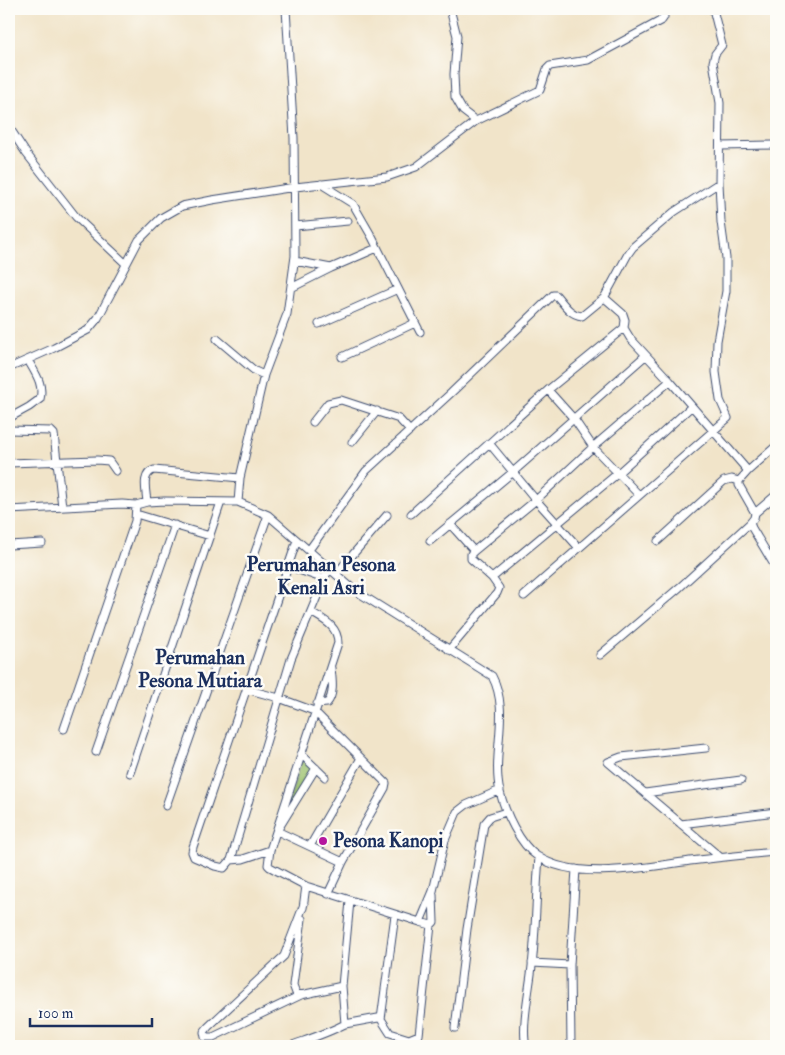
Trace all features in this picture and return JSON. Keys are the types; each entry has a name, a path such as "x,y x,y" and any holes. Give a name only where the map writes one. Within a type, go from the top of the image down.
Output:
{"street":[{"path":"238,502 240,478 264,375 287,314 295,261 294,138 286,9"},
{"path":"450,9 457,36 454,74 455,96 463,111 476,121"},
{"path":"9,368 88,330 98,318 139,240 161,218 182,206 295,187 387,177 416,166 476,121 540,90 547,69 550,66 588,60 662,20 664,17 663,9"},
{"path":"524,596 726,420 728,416 720,400 716,372 717,341 726,291 726,258 721,222 719,183 721,146 720,103 713,62 715,54 722,44 713,9"},
{"path":"9,127 26,153 76,216 126,264"},
{"path":"721,146 776,146"},
{"path":"309,550 366,471 451,393 550,296 556,295 573,313 582,316 604,298 633,247 674,212 719,183"},
{"path":"321,184 353,204 420,332"},
{"path":"295,226 348,221"},
{"path":"291,288 377,248"},
{"path":"295,261 332,268"},
{"path":"319,324 398,289"},
{"path":"604,298 623,314 625,320 624,328 630,338 748,471"},
{"path":"342,357 415,323"},
{"path":"410,514 548,390 624,328"},
{"path":"217,339 255,371 264,375"},
{"path":"430,540 513,472 645,356"},
{"path":"9,418 40,399 41,384 28,360"},
{"path":"449,650 497,593 499,588 472,558 474,551 536,500 593,447 670,381"},
{"path":"548,390 574,419 593,447 639,495"},
{"path":"313,422 328,403 341,400 400,419 410,431"},
{"path":"492,578 559,524 692,407"},
{"path":"352,442 377,411"},
{"path":"9,430 52,431 54,434 62,507"},
{"path":"490,443 536,500 579,548"},
{"path":"739,481 776,446"},
{"path":"9,463 109,461 116,471"},
{"path":"147,502 145,476 148,472 154,470 240,478"},
{"path":"658,542 724,481 732,479 739,481"},
{"path":"739,481 755,513"},
{"path":"600,655 680,587 750,523 755,513 776,495"},
{"path":"9,510 122,504 136,505 147,502 238,502 268,515 354,590 492,676 496,683 500,702 500,790 506,812 528,849 538,858 576,869 610,872 720,857 776,852"},
{"path":"130,773 221,502"},
{"path":"64,728 132,530 136,505"},
{"path":"136,514 210,536"},
{"path":"166,806 268,515"},
{"path":"336,574 386,515"},
{"path":"750,523 776,568"},
{"path":"450,524 474,551"},
{"path":"96,752 175,526"},
{"path":"297,540 192,852 194,857 220,868 228,865 231,860 291,659 329,568"},
{"path":"9,544 42,543"},
{"path":"288,566 324,579"},
{"path":"311,612 330,624 338,635 338,643 314,711 270,850 268,864 270,867 306,886 431,925"},
{"path":"317,704 327,704 331,700 332,680 330,665"},
{"path":"246,689 279,698 314,711 385,781 386,785 343,862 328,894"},
{"path":"706,748 621,757 608,762 720,857"},
{"path":"301,754 325,777"},
{"path":"310,846 361,758"},
{"path":"277,831 316,768"},
{"path":"645,793 741,780"},
{"path":"420,922 433,891 445,840 457,812 466,805 500,790"},
{"path":"455,1028 467,929 484,824 490,817 506,812"},
{"path":"681,824 776,812"},
{"path":"277,831 343,862"},
{"path":"231,860 243,859 270,850"},
{"path":"526,1046 526,1014 532,963 538,858"},
{"path":"571,1046 570,965 576,869"},
{"path":"300,995 296,993 294,986 306,886"},
{"path":"395,914 381,1019 390,1033 409,1039 419,1035 431,925 434,922 433,891"},
{"path":"345,1024 342,986 350,901"},
{"path":"304,904 284,956 204,1032 205,1037 213,1037 300,995 342,986"},
{"path":"532,963 570,965"},
{"path":"290,1046 324,1032 333,1032 345,1024 381,1019"}],"green space":[{"path":"302,758 313,768 285,813"}],"place":[{"name":"Pesona Kanopi","path":"323,841"}],"district":[{"name":"Perumahan Pesona Kenali Asri","path":"321,576"},
{"name":"Perumahan Pesona Mutiara","path":"200,668"}]}
